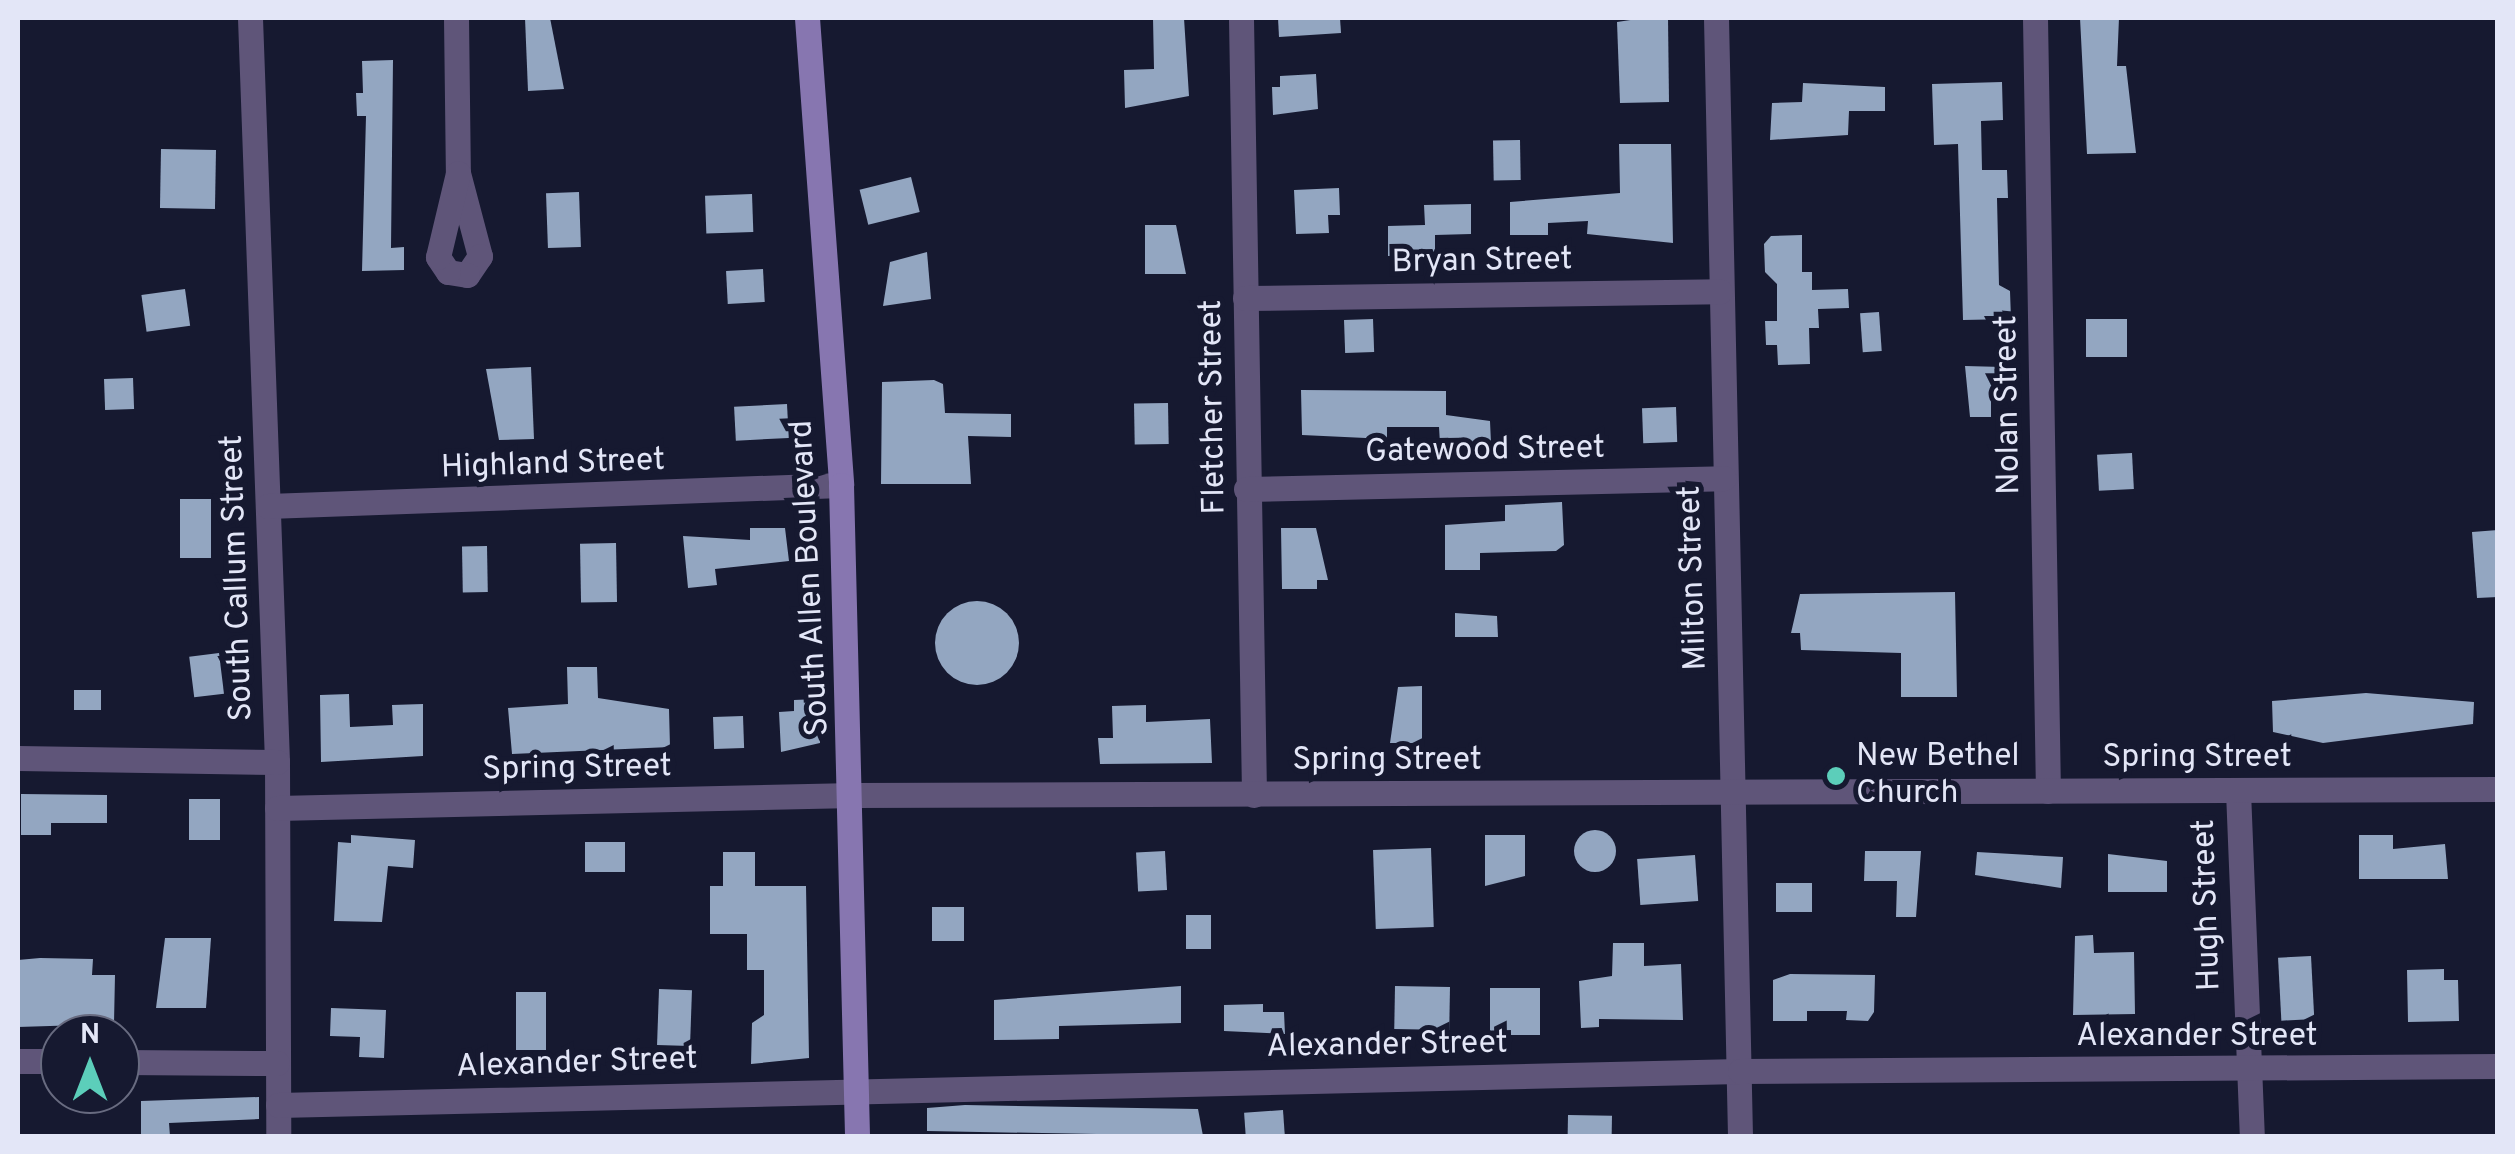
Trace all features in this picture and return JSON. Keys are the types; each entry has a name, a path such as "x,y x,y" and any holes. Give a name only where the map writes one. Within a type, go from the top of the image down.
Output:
{"street":[{"name":"South Callum Street","path":"250,18 277,762 278,1136"},
{"path":"456,18 458,173"},
{"name":"South Allen Boulevard","path":"806,18 841,485 854,796 858,1136"},
{"name":"Fletcher Street","path":"1241,18 1254,795"},
{"name":"Milton Street","path":"1716,18 1740,1136"},
{"name":"Nolan Street","path":"2035,18 2048,790"},
{"name":"Bryan Street","path":"1245,298 1720,290"},
{"name":"Gatewood Street","path":"1246,489 1724,478"},
{"name":"Highland Street","path":"268,506 841,485"},
{"path":"18,758 277,762"},
{"name":"Spring Street","path":"277,808 854,796 2498,789"},
{"name":"Hugh Street","path":"2238,790 2246,1070 2252,1136"},
{"path":"140,1062 277,1064"},
{"name":"Alexander Street","path":"278,1105 1740,1071 2498,1066"}],"building":[{"path":"525,18 550,18 564,89 528,91"},
{"path":"1153,18 1184,18 1189,96 1125,108 1124,70 1154,69"},
{"path":"1278,18 1340,18 1341,33 1279,37"},
{"path":"1668,18 1669,102 1620,103 1617,22"},
{"path":"2080,18 2119,18 2117,66 2126,66 2136,153 2087,154"},
{"path":"393,60 391,248 404,247 404,270 362,271 366,116 357,116 356,93 363,93 362,61"},
{"path":"1316,74 1318,109 1273,115 1272,87 1280,87 1280,76"},
{"path":"2002,82 2003,120 1981,121 1982,170 2007,170 2008,198 1997,198 1999,285 2010,291 2011,319 1963,320 1958,144 1934,145 1932,84"},
{"path":"1803,83 1885,87 1885,111 1849,111 1848,135 1770,140 1772,103 1802,102"},
{"path":"1493,140 1520,140 1521,180 1494,180"},
{"path":"1619,144 1671,144 1673,243 1587,234 1588,221 1548,223 1548,235 1510,235 1510,202 1620,193"},
{"path":"161,149 216,150 215,209 160,208"},
{"path":"911,177 920,212 868,225 860,190"},
{"path":"1339,188 1340,215 1328,215 1329,233 1296,234 1294,190"},
{"path":"579,192 581,247 548,248 546,193"},
{"path":"752,194 753,232 706,234 705,196"},
{"path":"1471,204 1471,234 1435,235 1435,255 1388,256 1388,226 1425,225 1424,205"},
{"path":"1145,225 1176,225 1186,274 1145,274"},
{"path":"1802,235 1802,272 1812,272 1812,290 1848,289 1849,308 1818,309 1819,328 1809,328 1810,364 1778,365 1777,345 1766,345 1765,321 1777,321 1777,284 1765,272 1764,244 1771,236"},
{"path":"927,252 931,299 883,306 890,262"},
{"path":"763,269 765,302 728,304 726,271"},
{"path":"185,289 190,326 147,332 141,295"},
{"path":"1879,312 1882,351 1863,352 1860,313"},
{"path":"1373,319 1374,352 1345,353 1344,320"},
{"path":"2086,319 2127,319 2127,357 2086,357"},
{"path":"1965,366 2003,367 2003,401 1991,401 1991,417 1970,417"},
{"path":"531,367 534,439 499,440 486,369"},
{"path":"133,378 134,409 105,410 104,379"},
{"path":"934,380 943,384 945,413 1011,414 1011,437 968,436 971,484 881,484 882,382"},
{"path":"1301,390 1446,391 1446,415 1490,421 1491,443 1452,449 1440,444 1439,427 1387,427 1387,439 1302,435"},
{"path":"1168,403 1169,444 1135,445 1134,404"},
{"path":"787,404 789,438 736,441 734,407"},
{"path":"1676,407 1677,442 1643,443 1642,408"},
{"path":"2132,453 2134,489 2099,491 2097,455"},
{"path":"180,499 211,499 211,558 180,558"},
{"path":"1562,502 1564,545 1556,551 1480,553 1480,570 1445,570 1445,525 1505,521 1505,505"},
{"path":"750,528 785,528 789,561 715,569 717,585 688,588 683,536 750,540"},
{"path":"1281,528 1316,528 1328,580 1317,580 1317,589 1282,589"},
{"path":"2498,530 2498,597 2477,598 2472,532"},
{"path":"616,543 617,602 581,603 580,544"},
{"path":"462,546 487,546 488,592 463,592"},
{"path":"1955,592 1957,697 1901,697 1901,653 1801,650 1800,633 1791,633 1800,594"},
{"path":"977,601 993,604 1007,613 1016,627 1016,659 1007,673 993,682 977,685 961,682 947,673 938,659 935,643 938,627 947,613 961,604"},
{"path":"1455,613 1497,616 1498,637 1455,637"},
{"path":"219,653 224,694 194,697 189,657"},
{"path":"567,667 597,667 598,698 669,709 670,747 512,754 508,708 568,704"},
{"path":"1422,686 1422,743 1390,743 1398,687"},
{"path":"74,690 101,690 101,710 74,710"},
{"path":"2366,693 2474,702 2473,724 2323,743 2273,732 2272,701"},
{"path":"349,694 350,727 393,725 392,705 423,704 423,756 321,762 320,695"},
{"path":"818,699 820,743 781,752 779,712 794,711 794,700"},
{"path":"1146,705 1146,722 1210,719 1212,763 1100,764 1098,738 1113,738 1112,706"},
{"path":"743,716 744,748 714,749 713,717"},
{"path":"21,794 107,795 107,823 51,823 51,835 21,835"},
{"path":"189,799 220,799 220,840 189,840"},
{"path":"1595,830 1610,836 1616,851 1610,866 1595,872 1580,866 1574,851 1580,836"},
{"path":"351,835 415,840 413,868 388,866 382,922 334,921 338,842 351,843"},
{"path":"1485,835 1525,835 1525,876 1485,886"},
{"path":"2359,835 2393,835 2393,849 2445,844 2448,879 2359,879"},
{"path":"585,842 625,842 625,872 585,872"},
{"path":"1431,848 1434,927 1376,929 1373,850"},
{"path":"1165,851 1167,890 1138,891 1136,853"},
{"path":"1865,851 1921,851 1916,917 1896,917 1897,881 1864,881"},
{"path":"723,852 755,852 755,886 806,886 809,1058 751,1064 752,1023 764,1015 764,970 747,970 747,934 710,934 710,886 723,886"},
{"path":"1977,852 2063,857 2061,888 1975,875"},
{"path":"2108,854 2167,861 2167,892 2108,892"},
{"path":"1695,855 1698,901 1640,905 1637,859"},
{"path":"1776,883 1812,883 1812,912 1776,912"},
{"path":"932,907 964,907 964,941 932,941"},
{"path":"1186,915 1211,915 1211,949 1186,949"},
{"path":"2093,935 2094,953 2134,952 2135,1014 2073,1015 2075,936"},
{"path":"165,938 211,938 206,1008 156,1008"},
{"path":"1613,943 1644,943 1644,966 1681,964 1683,1020 1599,1019 1599,1027 1581,1028 1579,981 1612,976"},
{"path":"2311,956 2314,1019 2281,1021 2278,958"},
{"path":"93,959 92,975 115,975 114,1014 40,1014 40,1026 18,1027 18,960"},
{"path":"2444,969 2444,980 2458,980 2459,1021 2408,1022 2407,970"},
{"path":"1790,974 1875,975 1874,1012 1868,1021 1846,1020 1847,1011 1807,1011 1807,1021 1773,1021 1773,980"},
{"path":"1181,986 1181,1023 1059,1026 1059,1039 994,1040 994,1000"},
{"path":"1395,986 1450,987 1449,1030 1394,1029"},
{"path":"1490,988 1540,988 1540,1035 1490,1035"},
{"path":"659,989 692,990 690,1046 657,1045"},
{"path":"516,992 546,992 546,1050 516,1050"},
{"path":"1263,1004 1263,1012 1284,1012 1285,1034 1224,1031 1224,1005"},
{"path":"331,1008 386,1010 384,1058 359,1057 360,1037 330,1036"},
{"path":"259,1097 259,1119 169,1123 170,1136 141,1136 141,1101"},
{"path":"965,1105 1198,1109 1203,1136 927,1131 927,1108"},
{"path":"1283,1110 1285,1136 1246,1136 1244,1113"},
{"path":"1568,1115 1612,1116 1612,1136 1568,1136"}],"place":[{"name":"New Bethel Church","path":"1836,776"}]}
